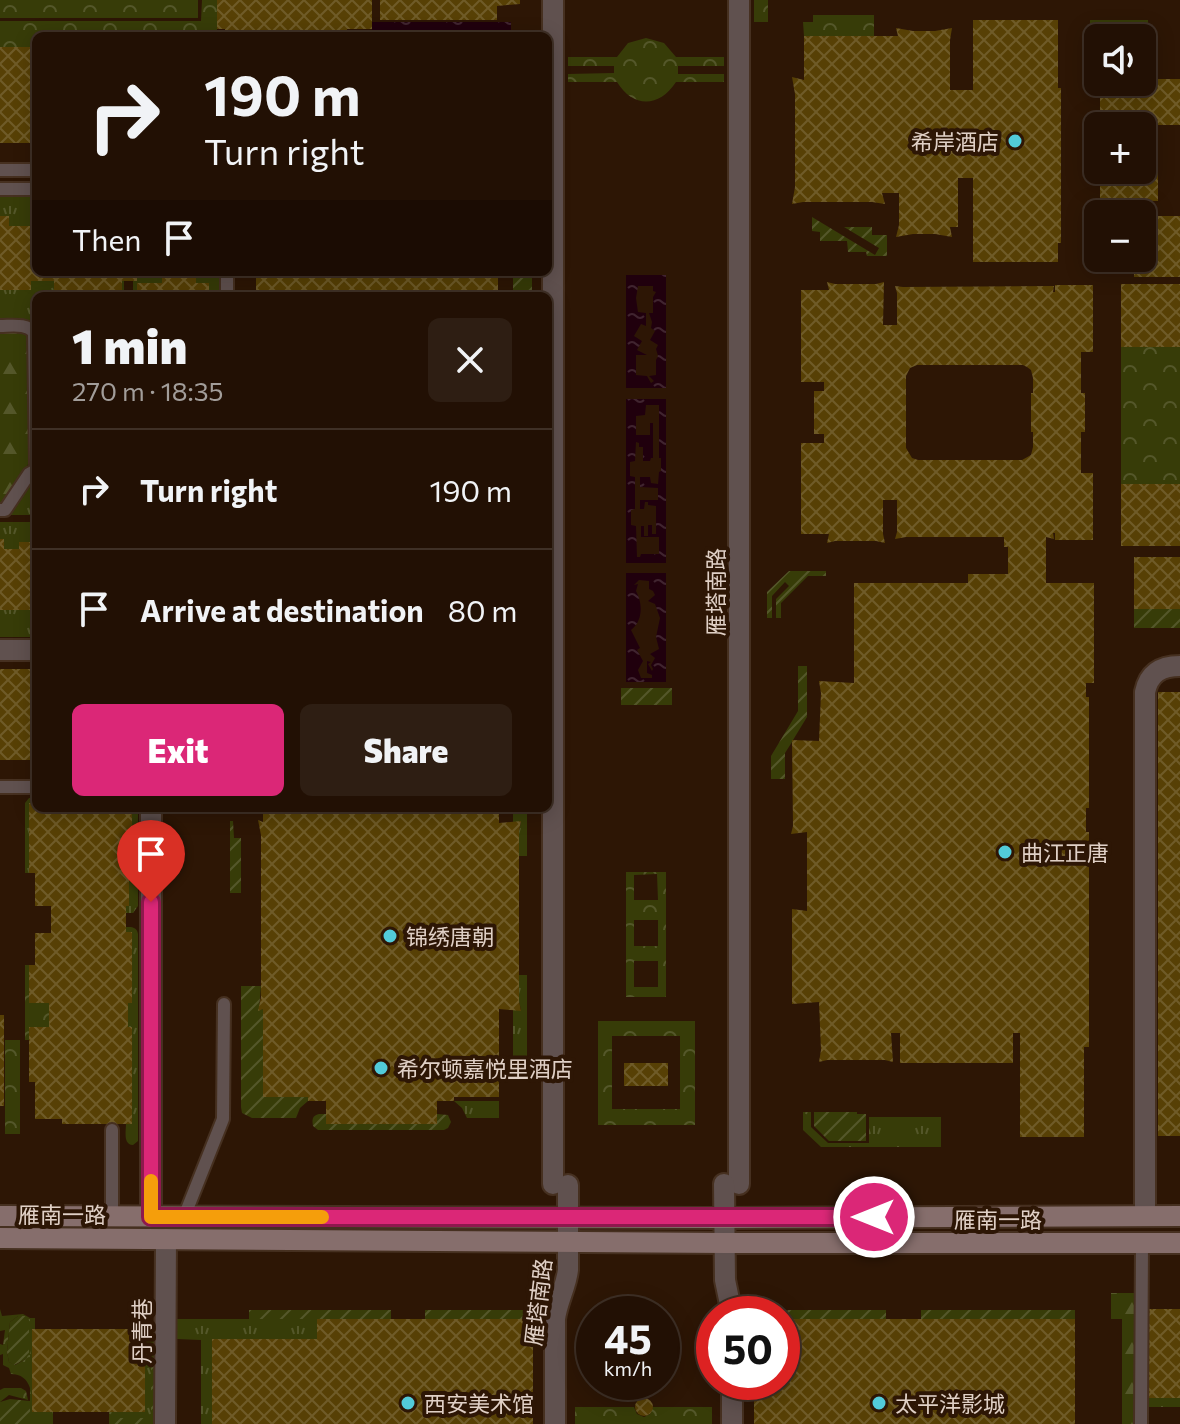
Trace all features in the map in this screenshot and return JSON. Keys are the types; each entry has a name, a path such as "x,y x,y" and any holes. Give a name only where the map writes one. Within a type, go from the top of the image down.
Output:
{"main road":[{"name":"雁南一路","path":"0,1216 1180,1216"},
{"name":"雁南一路","path":"0,1238 1180,1243"}],"street":[{"name":"雁塔南路","path":"553,0 561,1184 568,1217 566,1282 555,1319 555,1424"},
{"name":"雁塔南路","path":"728,1296 725,1280 724,1218 732,1184 739,0"},
{"path":"0,650 32,650"},
{"path":"1145,1215 1145,692 1153,674 1161,668 1180,666"},
{"path":"151,812 151,1217"},
{"name":"丹青巷","path":"165,1424 166,1239"},
{"path":"732,1400 732,1424"}],"lane":[{"path":"0,170 32,170"},
{"path":"0,189 32,189"},
{"path":"0,326 32,329"},
{"path":"0,510 5,510 32,470"},
{"path":"0,787 32,787"},
{"path":"184,1217 223,1119 224,1004"},
{"path":"112,1130 112,1217"},
{"path":"1141,1424 1142,1243"}],"green space":[{"path":"0,0 198,0 198,18 0,18"},
{"path":"202,0 217,0 217,30 32,32 32,47 0,47 0,21 201,21"},
{"path":"754,0 768,0 768,22 754,22"},
{"path":"813,15 874,15 874,36 804,36 803,22 813,22"},
{"path":"1090,20 1148,20 1148,24 1090,24"},
{"path":"646,38 664,43 676,57 724,57 724,66 678,66 678,74 724,74 724,82 676,82 662,97 646,102 631,97 617,82 568,82 568,74 614,73 614,66 568,66 568,57 617,57 628,43"},
{"path":"0,194 32,194 31,226 9,226 0,216"},
{"path":"812,217 875,255 879,248 844,227 872,227 872,235 887,235 887,256 867,256 866,252 848,252 847,241 820,241 820,232 812,231"},
{"path":"137,276 162,276 162,283 145,292 133,292 133,281 137,281"},
{"path":"196,276 223,276 223,292 205,292 196,283"},
{"path":"513,276 532,276 532,292 513,292"},
{"path":"31,281 54,281 54,290 121,290 124,281 124,292 32,292 32,325 26,321 0,321 0,290 31,290"},
{"path":"0,331 25,331 30,336 29,461 2,505 0,505"},
{"path":"1121,347 1180,347 1180,484 1121,484"},
{"path":"32,479 32,515 8,515"},
{"path":"0,522 32,522 32,542 20,542 19,549 4,549 0,539"},
{"path":"789,571 826,571 826,576 808,576 781,603 781,618 776,618 776,599 789,586 785,582 772,596 772,618 767,618 767,592"},
{"path":"1134,609 1180,609 1180,628 1134,628"},
{"path":"0,610 32,610 32,637 0,637"},
{"path":"798,666 807,666 807,717 785,753 785,779 771,779 771,756 798,711"},
{"path":"621,688 672,688 672,705 621,705"},
{"path":"32,798 29,873 25,873 25,803"},
{"path":"132,812 138,812 138,906 133,913 126,913 129,880 132,879"},
{"path":"513,812 527,812 527,856 519,856 521,822 513,823"},
{"path":"230,821 233,821 234,838 241,838 241,893 230,893"},
{"path":"626,872 666,872 666,997 626,997","holes":["657,874 658,900 634,900 634,875","634,920 658,920 658,946 634,946","634,961 658,961 658,987 634,987"]},
{"path":"126,927 132,927 138,934 138,1141 133,1145 126,1140 126,1124 132,1124 132,1028 128,1027 128,1003 132,1002 132,932 126,932"},
{"path":"25,965 29,965 30,1003 49,1003 49,1027 29,1040 25,1040"},
{"path":"519,975 527,975 527,1062 513,1062 513,1009 521,1010"},
{"path":"241,986 261,986 259,1010 263,1009 263,1097 308,1097 296,1118 252,1118 242,1113"},
{"path":"598,1021 695,1021 695,1125 598,1125","holes":["612,1036 680,1036 680,1109 612,1109"]},
{"path":"5,1040 20,1040 20,1134 5,1134"},
{"path":"454,1101 499,1101 499,1118 467,1118"},
{"path":"803,1112 811,1112 811,1127 828,1143 869,1143 869,1117 941,1117 941,1147 821,1147 803,1130"},
{"path":"814,1112 866,1114 866,1141 829,1141 814,1126"},
{"path":"319,1114 326,1114 326,1124 436,1124 437,1114 448,1115 451,1122 444,1130 318,1130 313,1126 313,1120"},
{"path":"1111,1293 1134,1293 1134,1424 1122,1424 1122,1319 1111,1319"},
{"path":"140,1300 154,1300 154,1317 140,1317"},
{"path":"0,1309 2,1316 23,1314 30,1318 30,1388 23,1378 11,1374 9,1368 3,1365 0,1344 3,1345 5,1330 0,1331","holes":["18,1316 29,1351 26,1359 15,1365 9,1362 10,1322"]},
{"path":"249,1310 391,1310 391,1319 249,1319"},
{"path":"425,1310 533,1310 533,1319 425,1319"},
{"path":"800,1310 886,1310 886,1319 800,1319"},
{"path":"921,1310 1075,1310 1075,1319 921,1319"},
{"path":"18,1316 26,1316 29,1320 29,1354 14,1365 9,1362 7,1352 10,1322"},
{"path":"30,1318 35,1318 53,1424 30,1424"},
{"path":"177,1319 317,1319 317,1339 212,1424 201,1424 201,1340 177,1339"},
{"path":"145,1325 154,1325 154,1336 151,1336 151,1418 109,1418 109,1412 145,1411"},
{"path":"151,1336 154,1336 154,1424 109,1424 109,1418 151,1418"},
{"path":"21,1388 26,1391 28,1400 9,1395 0,1402 0,1390"},
{"path":"1149,1398 1180,1398 1180,1407 1149,1407"},
{"path":"10,1399 30,1401 30,1424 0,1424 0,1402"},
{"path":"575,1407 634,1407 637,1414 644,1417 650,1414 653,1407 712,1407 712,1424 575,1424"}],"water":[{"path":"372,22 511,22 511,32 372,30"},
{"path":"626,275 666,275 666,388 626,388","holes":["638,286 653,286 656,292 653,313 649,313 651,328 655,331 650,340 658,345 658,356 656,375 649,376 654,381 651,383 647,376 636,375 636,355 647,355 637,350 642,341 634,336 641,324 646,326 646,313 638,312"]},
{"path":"626,399 666,399 666,563 626,563","holes":["646,405 659,405 661,471 658,484 651,483 650,477 640,477 640,487 658,488 658,500 640,500 640,509 644,509 645,502 656,506 656,534 652,534 652,525 648,525 648,536 644,536 644,526 641,526 641,537 659,537 659,554 641,554 637,557 636,526 631,525 631,510 635,509 635,477 630,476 630,462 635,461 636,442 643,447 643,461 653,458 653,423 650,423 650,435 636,435 636,416 645,415"]},
{"path":"626,573 666,573 666,682 626,682","holes":["639,580 649,581 649,589 655,595 648,601 655,604 660,618 656,637 659,649 650,654 655,658 652,671 648,664 651,662 647,661 647,673 652,678 641,678 638,670 643,661 631,630 641,612 636,591 638,584 634,585"]}],"building":[{"path":"217,0 372,0 372,29 347,29 347,32 225,32 225,29 217,29"},
{"path":"380,0 520,0 520,4 497,6 497,20 380,20"},
{"path":"973,20 1058,20 1061,243 1058,243 1058,262 973,262 973,178 958,178 958,227 950,227 952,237 913,234 896,237 899,193 882,193 885,204 792,204 795,187 795,94 792,77 804,80 804,36 898,36 896,28 935,31 952,28 950,90 973,90"},
{"path":"88,30 217,30 217,32"},
{"path":"372,30 501,30 501,32"},
{"path":"0,47 32,47 32,143 0,143"},
{"path":"1158,47 1158,79 1180,79 1180,125 1158,125 1158,201 1100,200 1100,184 1156,184 1156,112 1100,112 1100,96 1156,96"},
{"path":"0,216 9,216 9,226 31,226 32,216 32,276 137,276 137,281 122,281 122,290 54,290 54,281 31,281 31,290 0,290"},
{"path":"1156,216 1180,216 1180,277 1134,277 1134,272 1156,272"},
{"path":"162,276 196,276 196,283 209,283 209,292 137,292 137,283 162,283"},
{"path":"256,276 498,276 498,292 256,292"},
{"path":"827,282 884,282 883,325 897,325 895,286 1054,286 1055,292 1055,285 1093,285 1093,352 1081,352 1085,432 1081,432 1081,473 1093,473 1093,540 1055,540 1055,533 1054,539 1046,537 1046,583 1094,583 1094,683 1086,683 1086,697 1089,697 1089,808 1086,808 1086,832 1089,832 1089,1047 1084,1047 1084,1137 1020,1137 1020,1033 1013,1033 1013,1063 900,1063 900,1033 891,1033 893,1062 819,1062 819,1002 792,1004 792,909 807,911 807,832 791,834 792,740 819,741 819,681 854,683 854,583 968,583 968,574 1008,574 1008,547 1004,547 1004,537 895,539 897,500 883,500 885,543 827,543 829,534 801,534 801,443 824,443 824,434 814,434 814,391 824,391 824,382 801,382 801,290 829,290","holes":["917,365 1023,365 1031,370 1033,378 1031,455 1022,460 912,458 906,448 906,376 910,368"]},
{"path":"1121,284 1180,284 1180,347 1121,347"},
{"path":"1121,484 1180,484 1180,546 1121,546"},
{"path":"0,539 4,539 4,549 19,549 19,542 32,542 32,610 0,610"},
{"path":"1134,557 1180,557 1180,609 1134,609"},
{"path":"0,669 32,669 32,760 0,760"},
{"path":"1158,692 1180,692 1180,1136 1158,1136"},
{"path":"29,803 32,803 32,812 132,812 132,880 129,880 129,906 126,906 126,932 132,932 132,1003 128,1003 128,1027 132,1027 132,1124 62,1124 62,1119 35,1119 35,1082 29,1082 29,1027 49,1027 49,1003 29,1003 29,965 35,965 35,933 51,933 51,906 35,906 35,873 29,873"},
{"path":"263,812 499,812 499,823 521,821 521,1011 499,1009 499,1097 454,1097 454,1101 437,1101 437,1124 326,1124 326,1101 308,1101 308,1097 263,1097 263,1009 258,1011 261,997 261,835 258,820 263,822"},
{"path":"0,1015 4,1015 4,1106 0,1106"},
{"path":"624,1063 668,1063 668,1086 624,1086"},
{"path":"1149,1309 1180,1309 1180,1398 1149,1398"},
{"path":"317,1319 533,1319 533,1424 212,1424 212,1339 317,1339"},
{"path":"800,1319 1075,1319 1075,1424 754,1424 754,1400 800,1400"},
{"path":"32,1329 145,1329 145,1412 32,1412"},
{"path":"637,1400 651,1400 653,1411 648,1416 640,1416 635,1411"}],"slow traffic":[{"path":"151,1181 151,1217 322,1217"}],"place":[{"name":"希岸酒店","path":"1015,141"},
{"name":"曲江正唐","path":"1005,852"},
{"name":"锦绣唐朝","path":"390,936"},
{"name":"希尔顿嘉悦里酒店","path":"381,1068"},
{"name":"西安美术馆","path":"408,1403"},
{"name":"太平洋影城","path":"879,1403"}],"route":[{"path":"151,902 151,1217 874,1217"}]}
